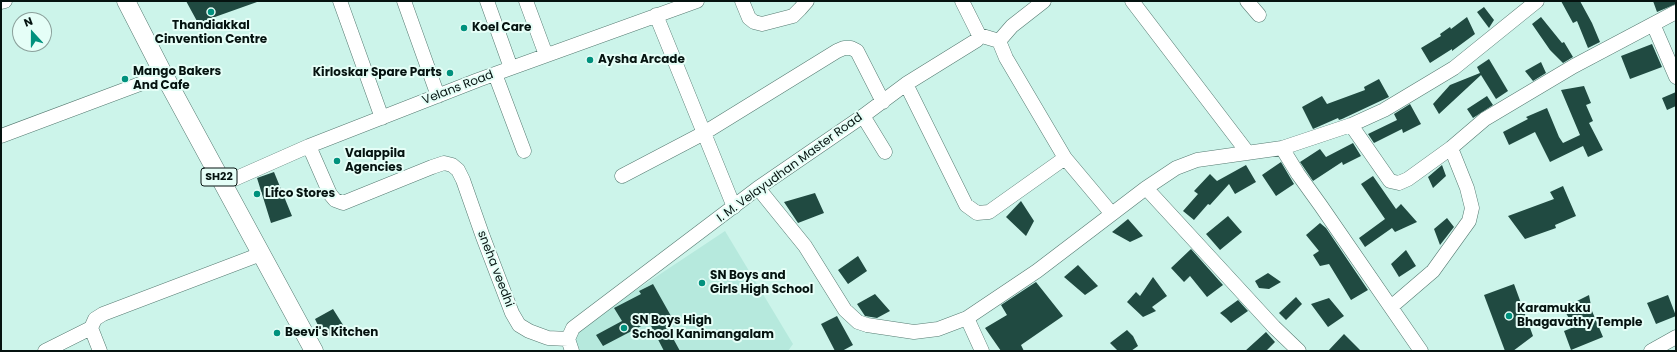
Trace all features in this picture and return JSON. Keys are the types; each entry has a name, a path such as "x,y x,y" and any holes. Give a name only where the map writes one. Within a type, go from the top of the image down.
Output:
{"main road":[{"name":"SH22","path":"126,1 164,75 314,351"}],"street":[{"path":"1,2 5,1"},
{"path":"340,1 382,118"},
{"path":"404,1 438,96"},
{"path":"487,1 511,68"},
{"path":"526,1 546,55"},
{"name":"Velans Road","path":"223,184 309,146 438,96 546,55 697,1"},
{"path":"742,1 749,18 754,22 762,24 793,16 807,1"},
{"path":"962,1 979,35 999,41"},
{"path":"999,41 1012,26 1044,1"},
{"path":"1132,1 1248,153"},
{"path":"1247,1 1259,15"},
{"path":"758,188 805,246 845,310 858,322 867,325 914,332 938,329 967,318 1037,271 1146,188 1176,168 1197,160 1282,148 1352,124 1384,110 1454,68 1537,1"},
{"path":"1352,124 1390,181 1399,183 1408,179 1451,148 1491,116 1574,66 1676,12"},
{"path":"656,15 734,207"},
{"path":"1653,24 1676,77"},
{"name":"I. M. Velayudhan Master Road","path":"570,345 573,328 758,188 883,102 906,84 977,40 979,35"},
{"path":"999,41 1006,58 1065,158 1112,214"},
{"path":"622,176 704,133 844,48 851,48 857,51 883,102"},
{"path":"495,74 524,151"},
{"path":"1,136 164,75"},
{"path":"906,84 966,205 977,213 989,212 1065,158"},
{"path":"863,116 885,152"},
{"name":"sneha veedhi","path":"309,146 330,194 335,200 343,203 432,167 444,163 452,165 458,170 463,180 490,258 512,313 519,325 529,331 570,345"},
{"path":"1282,148 1298,174 1421,351"},
{"path":"1390,307 1433,271 1469,221 1472,208 1467,188 1451,148"},
{"path":"1146,188 1274,327 1299,351"},
{"path":"45,351 91,328 95,320 103,314 261,254"},
{"path":"967,318 982,351"},
{"path":"91,328 100,351"},
{"path":"1651,351 1676,336"}],"shaded area":[{"name":"SN Boys and Girls High School","path":"725,231 793,344 788,351 578,351 570,334"}],"building":[{"name":"Thandiakkal Cinvention Centre","path":"186,1 256,1 257,2 198,23"},
{"path":"1561,1 1580,1 1600,42 1588,48 1577,21 1573,23"},
{"path":"1653,1 1676,1 1676,4 1657,12"},
{"path":"1484,7 1494,20 1489,28 1477,12"},
{"path":"1467,17 1475,34 1452,51 1452,49 1430,63 1421,48 1441,36 1440,34 1450,27 1451,29"},
{"path":"1541,17 1562,43 1564,42 1573,57 1563,63 1550,50 1532,24"},
{"path":"1652,44 1662,67 1630,79 1621,56"},
{"path":"1489,59 1508,91 1496,99 1481,75 1439,114 1433,104 1450,85 1480,73 1477,67"},
{"path":"1541,62 1546,73 1533,81 1525,71"},
{"path":"1379,79 1389,97 1342,119 1339,120 1338,118 1313,129 1302,107 1322,96 1327,104 1365,90 1364,87"},
{"path":"1584,86 1591,103 1586,105 1593,121 1589,123 1603,150 1588,157 1583,146 1550,162 1535,132 1509,145 1503,132 1528,119 1526,117 1547,108 1563,143 1580,135 1561,90"},
{"path":"1676,92 1676,106 1667,110 1662,98"},
{"path":"1487,96 1493,105 1473,118 1467,109"},
{"path":"1410,104 1421,124 1403,133 1402,129 1374,143 1368,134 1397,120 1394,114"},
{"path":"1353,143 1361,156 1343,165 1342,162 1313,181 1300,162 1320,149 1326,157"},
{"path":"1281,162 1294,184 1276,196 1262,175"},
{"path":"1246,165 1256,182 1235,194 1229,184 1194,220 1183,211 1198,194 1194,191 1210,174 1217,181"},
{"path":"1442,165 1446,176 1433,188 1428,177"},
{"path":"274,172 292,216 271,223 257,178"},
{"path":"1373,176 1396,209 1401,204 1417,222 1395,232 1392,228 1365,247 1359,238 1385,219 1361,184"},
{"path":"1563,186 1576,216 1555,225 1556,228 1525,239 1508,216 1554,199 1550,192"},
{"path":"815,193 824,213 798,223 784,202"},
{"path":"1021,201 1034,221 1026,236 1006,217"},
{"path":"1228,216 1242,232 1220,250 1206,234"},
{"path":"1447,218 1454,227 1440,245 1434,229"},
{"path":"1128,219 1143,236 1130,242 1112,232"},
{"path":"1320,223 1326,228 1368,290 1351,300 1329,264 1320,266 1313,255 1319,251 1306,235"},
{"path":"1191,249 1223,285 1207,297 1190,276 1184,282 1171,268"},
{"path":"1406,250 1416,266 1399,277 1391,264"},
{"path":"858,256 867,271 848,284 838,270"},
{"path":"1078,265 1098,286 1085,295 1064,277"},
{"path":"1268,273 1281,282 1269,289 1259,288 1255,281"},
{"path":"1153,277 1167,296 1152,307 1156,311 1143,317 1127,302 1136,292 1140,296"},
{"path":"1036,282 1063,316 1021,345 1024,351 1001,351 985,328 1007,315 1001,305"},
{"path":"653,284 671,316 663,320 680,351 664,351 649,322 603,346 596,335 622,321 614,308 641,294 639,291"},
{"name":"Karamukku Bhagavathy Temple","path":"1514,284 1533,336 1513,351 1505,351 1484,295"},
{"path":"875,294 890,311 877,318 865,316 857,304"},
{"path":"1589,295 1592,311 1603,337 1571,350 1564,331 1574,327 1563,308"},
{"path":"1668,295 1676,316 1656,324 1647,303"},
{"path":"1296,297 1302,304 1286,320 1279,313"},
{"path":"1329,298 1344,316 1328,327 1311,304"},
{"path":"1238,300 1248,311 1231,323 1220,313"},
{"path":"333,309 345,328 324,338 315,319"},
{"path":"837,316 853,345 842,351 835,351 821,324"},
{"path":"1127,330 1133,336 1138,346 1131,351 1118,351 1110,343"},
{"path":"1266,332 1275,342 1266,351 1245,351"},
{"path":"1344,334 1361,351 1328,351"}],"place":[{"name":"Thandiakkal Cinvention Centre","path":"211,12"},
{"name":"Koel Care","path":"464,28"},
{"name":"Aysha Arcade","path":"590,60"},
{"name":"Kirloskar Spare Parts","path":"450,73"},
{"name":"Mango Bakers And Cafe","path":"125,79"},
{"name":"Valappila Agencies","path":"337,161"},
{"name":"Lifco Stores","path":"257,194"},
{"name":"SN Boys and Girls High School","path":"702,283"},
{"name":"Karamukku Bhagavathy Temple","path":"1509,316"},
{"name":"SN Boys High School Kanimangalam","path":"624,328"},
{"name":"Beevi's Kitchen","path":"277,333"}]}
